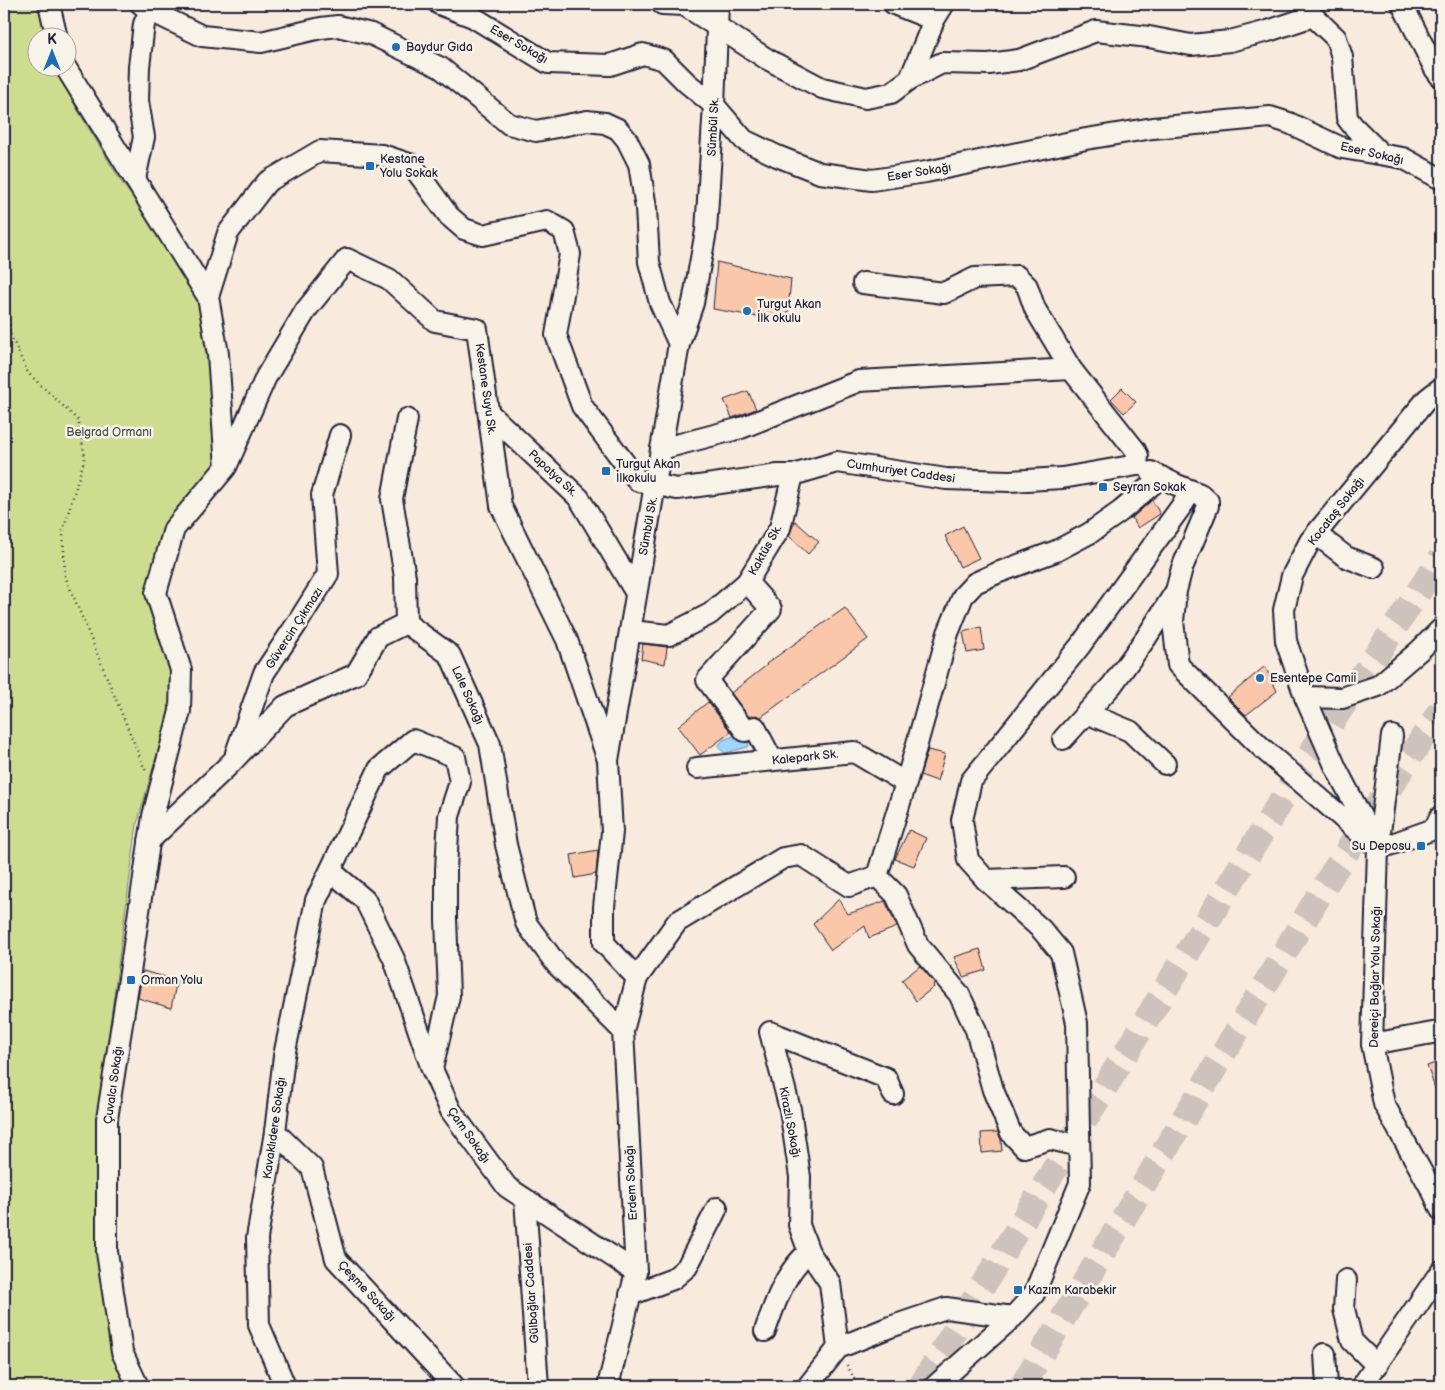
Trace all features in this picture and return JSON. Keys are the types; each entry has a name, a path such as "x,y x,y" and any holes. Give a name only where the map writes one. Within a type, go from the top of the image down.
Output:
{"street":[{"path":"49,4 55,28"},
{"name":"Eser Sokağı","path":"439,4 473,17 548,63 610,66 643,54 664,60 687,83 714,105 744,140 777,156 820,173 872,180 926,172 1086,139 1144,130 1270,117 1289,123 1342,148 1403,158 1441,180"},
{"path":"662,4 684,4 767,59 822,88 866,98 891,93 910,79 942,63 989,64 1019,60 1096,31 1149,37 1191,45 1230,41 1268,31 1315,10 1336,38 1342,57 1347,118 1380,154"},
{"name":"Sümbül Sk.","path":"637,978 604,943 604,907 612,832 608,760 679,344 693,303 706,231 718,4"},
{"path":"894,4 939,12 910,79"},
{"path":"1402,4 1435,69 1441,77"},
{"path":"135,178 144,137 138,101 139,67 148,6 202,36 261,42 321,28 338,26 371,34 440,68 509,124 536,131 587,121 605,123 618,129 627,140 639,164 646,208 649,262 660,303 679,344"},
{"path":"72,78 208,297 218,354 226,467"},
{"name":"Cumhuriyet Caddesi","path":"208,297 228,233 267,182 320,151 382,155 412,166 449,216 464,229 483,235 547,221 564,231 570,254 556,335 582,406 638,481 677,489 778,475 793,475 837,462 946,479 1009,481 1062,478 1137,464"},
{"name":"Kestane Suyu Sk.","path":"226,467 266,377 306,310 347,259 389,279 435,321 478,329 501,506 567,640 608,760"},
{"path":"862,283 944,293 975,278 1017,276 1027,286 1036,309 1072,369 1135,450 1138,456 1137,464 1205,497 1208,501 1208,506 1182,568 1176,591 1173,621 1178,665 1262,748 1378,849 1434,830 1441,816"},
{"path":"661,450 741,428 859,381 1072,369"},
{"name":"Kocataş Sokağı","path":"1378,849 1336,768 1305,697 1286,641 1284,610 1292,576 1310,542 1427,399 1441,388"},
{"name":"Papatya Sk.","path":"489,413 579,498 636,593"},
{"path":"149,840 234,760 285,706 356,674 378,637 406,623 405,577 392,499 407,419"},
{"name":"Güvercin Çıkmazı","path":"234,760 264,673 328,574 322,495 340,435"},
{"name":"Çuvalcı Sokağı","path":"138,1386 122,1352 107,1252 107,1120 153,816 180,711 181,670 156,593 174,529 226,467"},
{"name":"Kaktüs Sk.","path":"630,631 669,635 710,614 747,582 780,528 793,475"},
{"path":"877,876 906,783 948,633 963,596 976,583 1056,551 1090,533 1122,511 1162,477"},
{"path":"935,1386 1013,1317 1034,1294 1080,1183 1077,1023 1061,953 1041,930 986,880 968,860 962,820 972,781 1080,646 1191,491"},
{"path":"1316,534 1346,557 1374,568"},
{"path":"747,582 771,609 707,680 745,731 755,727 772,760"},
{"path":"1063,739 1123,669 1146,638 1176,591"},
{"name":"Lale Sokağı","path":"406,623 450,655 490,744 506,845 526,923 557,965 623,1031"},
{"path":"1305,697 1342,698 1378,686 1441,629"},
{"path":"1086,713 1130,732 1165,764"},
{"name":"Dereiçi Bağlar Yolu Sokağı","path":"1392,736 1378,849 1372,1044 1384,1104 1441,1210"},
{"name":"Kavaklıdere Sokağı","path":"286,1386 259,1325 257,1238 275,1132 284,1056 316,900 379,769 413,740 454,757 460,782 449,816 446,869 449,996 432,1069"},
{"name":"Kalepark Sk.","path":"697,768 854,752 906,783"},
{"path":"637,978 677,922 783,858 801,855 849,886 877,876"},
{"name":"Çam Sokağı","path":"331,871 365,900 394,959 432,1069 451,1111 507,1187 636,1272"},
{"path":"877,876 896,895 918,944 959,994 976,1030 993,1090 1012,1133 1024,1147 1050,1139 1080,1146"},
{"path":"986,880 1064,877"},
{"name":"Erdem Sokağı","path":"608,1386 636,1272 623,1031 637,978"},
{"name":"Kirazlı Sokağı","path":"838,1348 830,1283 809,1252 799,1225 800,1177 790,1109 770,1032 886,1078 893,1094"},
{"path":"1372,1044 1441,1032"},
{"name":"Çeşme Sokağı","path":"275,1132 312,1168 336,1259 454,1386"},
{"name":"Gülbağlar Caddesi","path":"525,1200 538,1386"},
{"path":"630,1295 673,1279 687,1267 716,1208"},
{"path":"765,1331 780,1291 797,1261 809,1252"},
{"path":"1362,1386 1441,1271"},
{"path":"1346,1280 1344,1309 1352,1341 1377,1366"},
{"path":"808,1386 838,1348 890,1327 946,1308 1013,1317"},
{"path":"1325,1354 1328,1386"}],"path":[{"path":"4,276 8,281 10,334 28,372 78,420 85,457 63,530 65,576 146,772"},
{"path":"838,1348 858,1386"}],"green space":[{"name":"Belgrad Ormanı","path":"4,4 39,4 45,28 28,28 28,78 60,78 122,183 173,251 198,302 211,387 215,467 150,596 176,674 170,713 137,824 98,1115 98,1206 102,1275 112,1343 117,1364 126,1386 4,1386"}],"water":[{"path":"739,734 747,737 748,747 725,753 720,749 719,745 723,740"}],"building":[{"path":"717,262 791,279 787,322 713,309"},
{"path":"1122,388 1136,402 1124,413 1111,399"},
{"path":"748,391 756,409 732,418 724,400"},
{"path":"1152,500 1160,514 1138,528 1132,518"},
{"path":"795,521 819,542 808,554 789,536"},
{"path":"963,526 979,558 960,567 945,536"},
{"path":"845,608 868,639 761,717 756,715 749,717 731,693 766,664"},
{"path":"981,627 984,650 967,653 963,632"},
{"path":"643,644 667,647 665,664 641,659"},
{"name":"Esentepe Camii","path":"1265,666 1277,691 1246,715 1228,697"},
{"path":"708,702 731,732 700,755 678,726"},
{"path":"928,750 945,754 937,781 920,775"},
{"path":"909,830 926,838 914,866 895,859"},
{"path":"598,850 596,874 575,878 571,855"},
{"path":"839,899 848,914 885,901 897,927 869,938 865,926 831,950 813,924"},
{"path":"980,949 986,970 963,977 954,957"},
{"path":"920,966 935,983 933,984 934,987 916,1001 902,980"},
{"path":"143,971 177,980 171,1008 138,998"},
{"path":"1441,1061 1441,1101 1440,1102 1427,1066"},
{"path":"998,1132 1002,1151 982,1153 981,1133"}],"tunnel":[{"path":"921,1386 1305,762 1441,558"},
{"path":"1022,1386 1332,874 1441,710"}],"place":[{"name":"Baydur Gıda","path":"396,47"},
{"name":"Kestane Yolu Sokak","path":"370,166"},
{"name":"Turgut Akan İlk okulu","path":"747,311"},
{"name":"Turgut Akan İlkokulu","path":"606,471"},
{"name":"Seyran Sokak","path":"1103,487"},
{"name":"Esentepe Camii","path":"1260,678"},
{"name":"Su Deposu","path":"1421,846"},
{"name":"Orman Yolu","path":"131,980"},
{"name":"Kazım Karabekir","path":"1018,1290"}]}
